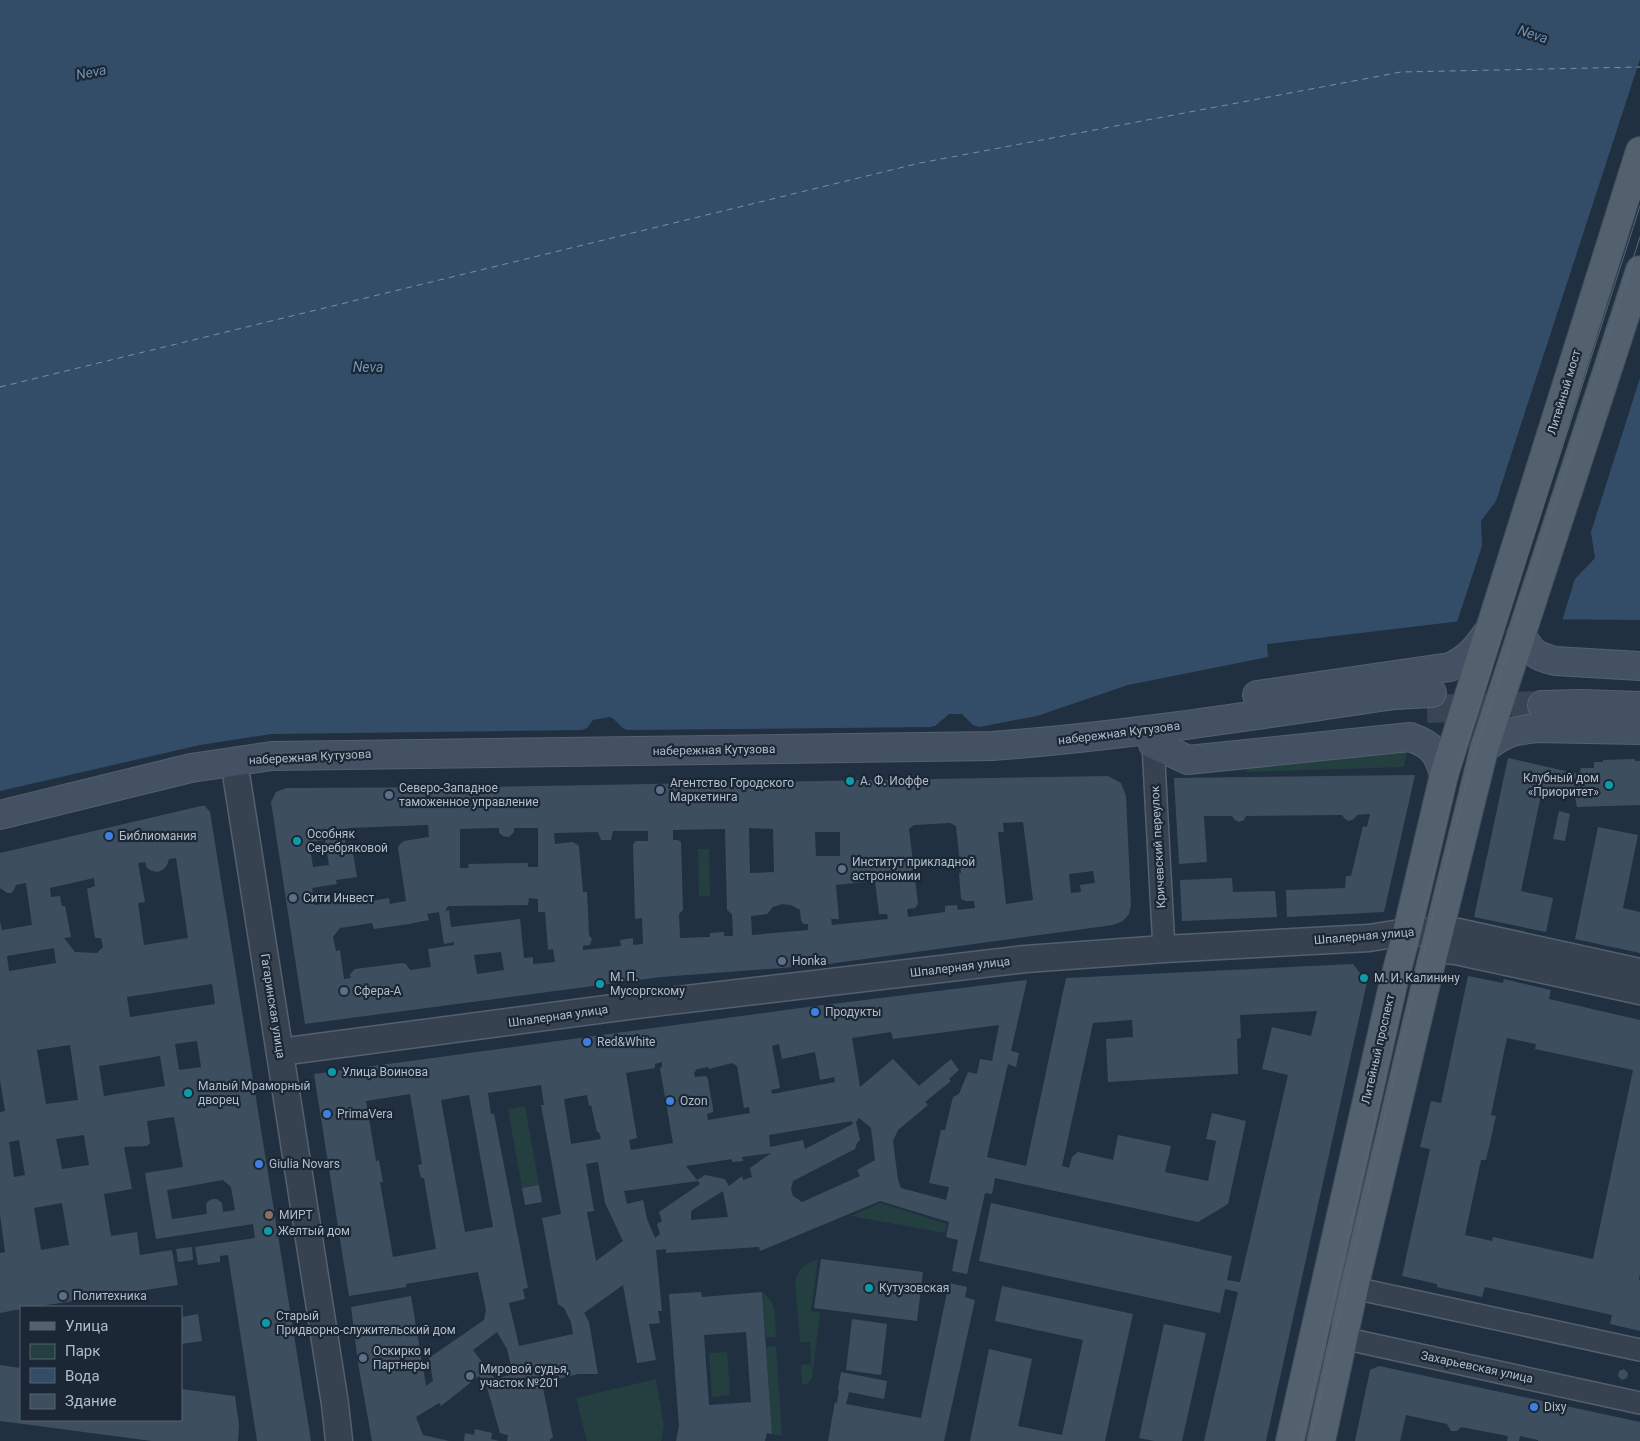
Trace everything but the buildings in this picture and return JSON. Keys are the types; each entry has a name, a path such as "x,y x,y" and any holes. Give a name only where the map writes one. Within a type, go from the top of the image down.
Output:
{"main road":[{"name":"Литейный мост","path":"1488,632 1640,151"},
{"path":"1320,1441 1354,1288 1484,750 1640,270"},
{"path":"1041,743 1130,714 1450,666 1462,661 1475,651 1488,632"},
{"name":"Литейный проспект","path":"1290,1441 1393,985 1444,775 1488,632"},
{"path":"1522,635 1530,649 1542,658 1555,661 1640,666"},
{"path":"1640,688 1607,686 1544,696 1581,704 1640,706"},
{"name":"набережная Кутузова","path":"0,814 192,768 272,756 992,746 1041,743 1395,695 1430,701 1397,711 992,764 303,772 197,786 0,831"},
{"path":"1484,750 1495,740 1507,733 1520,730 1536,728 1640,730"},
{"path":"1152,744 1188,760 1410,737 1424,742 1433,749 1440,758 1444,775"}],"street":[{"name":"Кричевский переулок","path":"1152,744 1164,949"},
{"name":"Гагаринская улица","path":"237,780 339,1441"},
{"name":"Шпалерная улица","path":"280,1052 636,1005 948,968 1044,958 1164,949 1370,938 1407,932 1437,940 1456,951 1640,991"},
{"name":"Шпалерная улица","path":"1437,940 1458,932 1640,972"},
{"path":"1354,1288 1640,1350"},
{"name":"Захарьевская улица","path":"1315,1332 1640,1403"}],"green space":[{"path":"1408,745 1404,767 1247,772 1247,763"},
{"path":"698,849 709,849 710,896 699,896"},
{"path":"525,1106 539,1185 522,1188 508,1109"},
{"path":"880,1203 947,1224 945,1233 851,1216"},
{"path":"818,1259 811,1311 820,1313 812,1378 808,1383 802,1385 801,1365 811,1364 810,1342 800,1342 795,1282 798,1273 803,1267"},
{"path":"762,1292 771,1301 775,1312 776,1337 766,1338"},
{"path":"776,1346 782,1436 772,1434 766,1347"},
{"path":"727,1352 730,1395 712,1397 709,1353"},
{"path":"656,1379 664,1425 661,1441 587,1441 576,1398"}],"water":[{"name":"Neva","path":"0,0 1640,0 1640,620 1509,619 1453,622 1267,644 1268,657 1128,685 1037,716 979,727 973,725 962,714 949,714 935,726 930,727 627,730 610,717 593,720 587,728 582,730 271,734 200,745 0,791"}],"pier":[{"path":"1640,59 1640,378 1591,532 1595,558 1575,579 1562,621 1456,625 1482,546 1481,521 1496,501"}],"ferry route":[{"path":"0,387 920,163 1401,72 1640,67"}],"tunnel":[{"path":"1427,709 1542,705"}],"tram line":[{"path":"1301,1441 1405,988 1459,768 1640,206"},
{"path":"1310,1441 1414,990 1471,764 1640,237"}],"place":[{"name":"А. Ф. Иоффе","path":"850,781"},
{"name":"Клубный дом «Приоритет»","path":"1609,785"},
{"name":"Агентство Городского Маркетинга","path":"660,790"},
{"name":"Северо-Западное таможенное управление","path":"389,795"},
{"name":"Библиомания","path":"109,836"},
{"name":"Особняк Серебряковой","path":"297,841"},
{"name":"Институт прикладной астрономии","path":"842,869"},
{"name":"Сити Инвест","path":"293,898"},
{"name":"Honka","path":"782,961"},
{"name":"М. И. Калинину","path":"1364,978"},
{"name":"М. П. Мусоргскому","path":"600,984"},
{"name":"Сфера-A","path":"344,991"},
{"name":"Продукты","path":"815,1012"},
{"name":"Red&White","path":"587,1042"},
{"name":"Улица Воинова","path":"332,1072"},
{"name":"Малый Мраморный дворец","path":"188,1093"},
{"name":"Ozon","path":"670,1101"},
{"name":"PrimaVera","path":"327,1114"},
{"name":"Giulia Novars","path":"259,1164"},
{"name":"МИРТ","path":"269,1215"},
{"name":"Желтый дом","path":"268,1231"},
{"name":"Кутузовская","path":"869,1288"},
{"name":"Политехника","path":"63,1296"},
{"name":"Старый Придворно-служительский дом","path":"266,1323"},
{"name":"Оскирко и Партнеры","path":"363,1358"},
{"name":"Мировой судья, участок №201","path":"470,1376"},
{"name":"Dixy","path":"1534,1407"}]}
